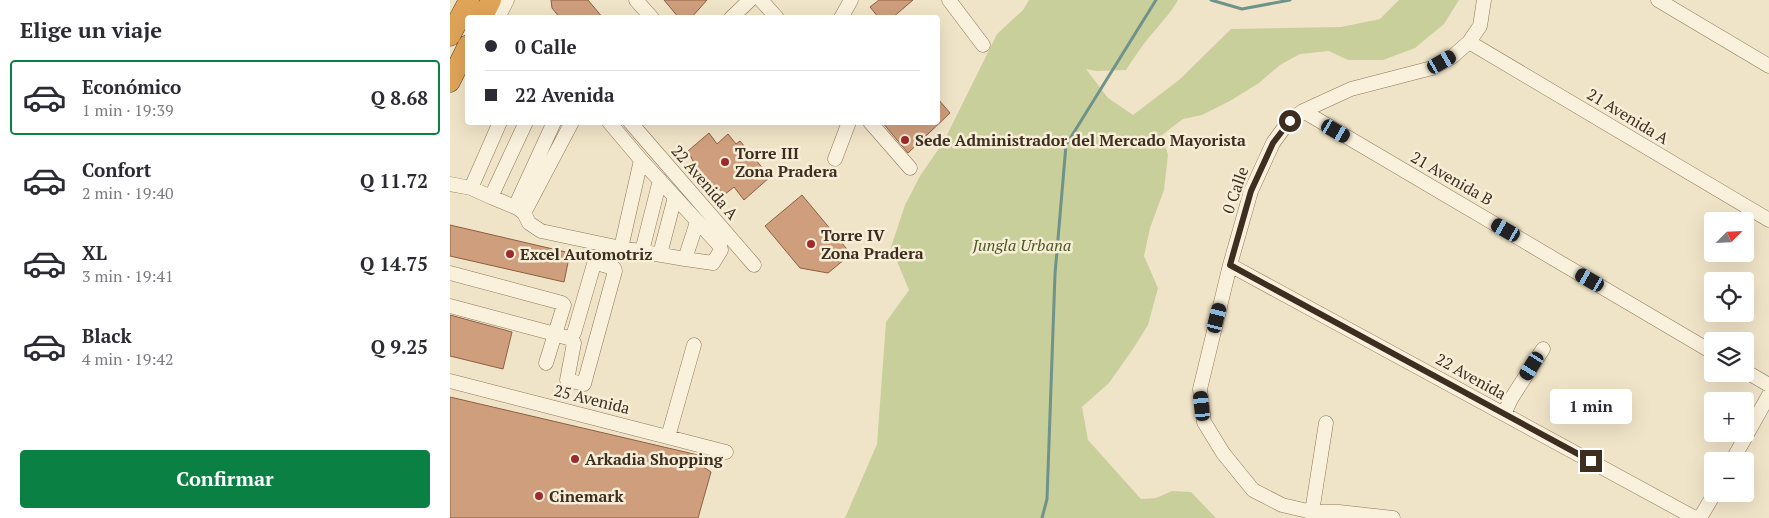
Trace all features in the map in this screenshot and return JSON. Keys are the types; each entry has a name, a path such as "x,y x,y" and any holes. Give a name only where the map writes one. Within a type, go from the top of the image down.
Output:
{"highway":[{"path":"450,36 469,0"},
{"path":"484,15 491,0"},
{"path":"450,82 465,54"}],"street":[{"path":"500,15 507,0"},
{"path":"636,0 649,15"},
{"path":"734,15 750,0"},
{"path":"843,15 852,0"},
{"path":"948,0 983,45"},
{"name":"0 Calle","path":"1312,512 1282,505 1252,490 1223,453 1204,422 1200,389 1230,265 1251,191 1273,143 1290,121 1303,111 1351,89 1432,68 1452,57 1469,42 1480,26 1484,0"},
{"path":"1658,0 1769,66"},
{"path":"766,2 774,15"},
{"name":"21 Avenida A","path":"1469,42 1769,220"},
{"name":"21 Avenida B","path":"1303,111 1704,347"},
{"path":"471,188 499,125"},
{"path":"491,197 525,125"},
{"path":"519,210 553,125"},
{"path":"519,210 570,125"},
{"path":"450,184 471,188 519,210 529,223 541,231 620,248 714,263 721,250 612,125"},
{"name":"22 Avenida A","path":"633,125 754,264"},
{"path":"835,159 848,125"},
{"path":"873,125 910,168"},
{"path":"620,248 641,160"},
{"path":"642,251 660,180"},
{"path":"660,254 675,197"},
{"path":"685,259 696,222"},
{"path":"450,306 555,334 574,341 568,380 583,385 615,271 614,268 594,264 574,333"},
{"name":"22 Avenida","path":"1230,265 1695,518"},
{"path":"450,273 562,303 564,310 546,363"},
{"path":"668,437 694,345"},
{"path":"1504,414 1543,350"},
{"path":"1754,376 1769,385"},
{"name":"25 Avenida","path":"450,381 726,452"},
{"path":"1737,452 1769,395"},
{"path":"1326,423 1312,512 1339,512 1393,518"},
{"path":"1700,518 1709,502"}],"green space":[{"name":"Jungla Urbana","path":"1029,0 1178,0 1126,70 1096,71 1086,69 1108,98 1133,115 1179,80 1231,29 1341,27 1380,19 1399,0 1459,0 1444,24 1415,48 1383,60 1348,60 1329,51 1300,54 1280,65 1259,83 1230,101 1202,115 1183,119 1162,135 1168,155 1164,190 1150,228 1144,256 1158,288 1148,325 1109,383 1082,407 1088,440 1141,499 1156,498 1172,491 1191,492 1216,518 845,518 877,444 886,322 909,290 891,247 905,205 920,176 944,141 997,34 1023,10"}],"building":[{"path":"551,0 588,0 600,15 558,15 552,8"},
{"path":"664,0 707,0 694,15 676,15"},
{"path":"879,0 913,0 896,15 877,15 870,7"},
{"name":"Sede Administrador del Mercado Mayorista","path":"940,101 950,113 940,123"},
{"name":"Sede Administrador del Mercado Mayorista","path":"885,125 937,125 908,153"},
{"name":"Torre III Zona Pradera","path":"709,133 717,144 728,134 736,144 740,141 770,177 744,200 734,187 724,195 719,189 714,194 697,174 699,173 688,151"},
{"name":"Torre IV Zona Pradera","path":"802,195 851,254 828,273 800,268 765,226"},
{"name":"Excel Automotriz","path":"450,225 570,253 564,282 450,256"},
{"path":"450,315 512,332 503,369 450,356"},
{"name":"Arkadia Shopping","path":"450,397 698,455 702,466 711,472 698,518 450,518"}],"waterway":[{"path":"1042,518 1047,499 1055,274 1066,145 1156,0"},
{"path":"1211,0 1242,9 1290,0"}],"place":[{"name":"Sede Administrador del Mercado Mayorista","path":"905,140"},
{"name":"Torre III Zona Pradera","path":"725,162"},
{"name":"Torre IV Zona Pradera","path":"811,244"},
{"name":"Excel Automotriz","path":"510,254"},
{"name":"Arkadia Shopping","path":"575,459"},
{"name":"Cinemark","path":"539,496"}],"route":[{"path":"1290,121 1273,143 1251,191 1230,265 1591,461"}]}
